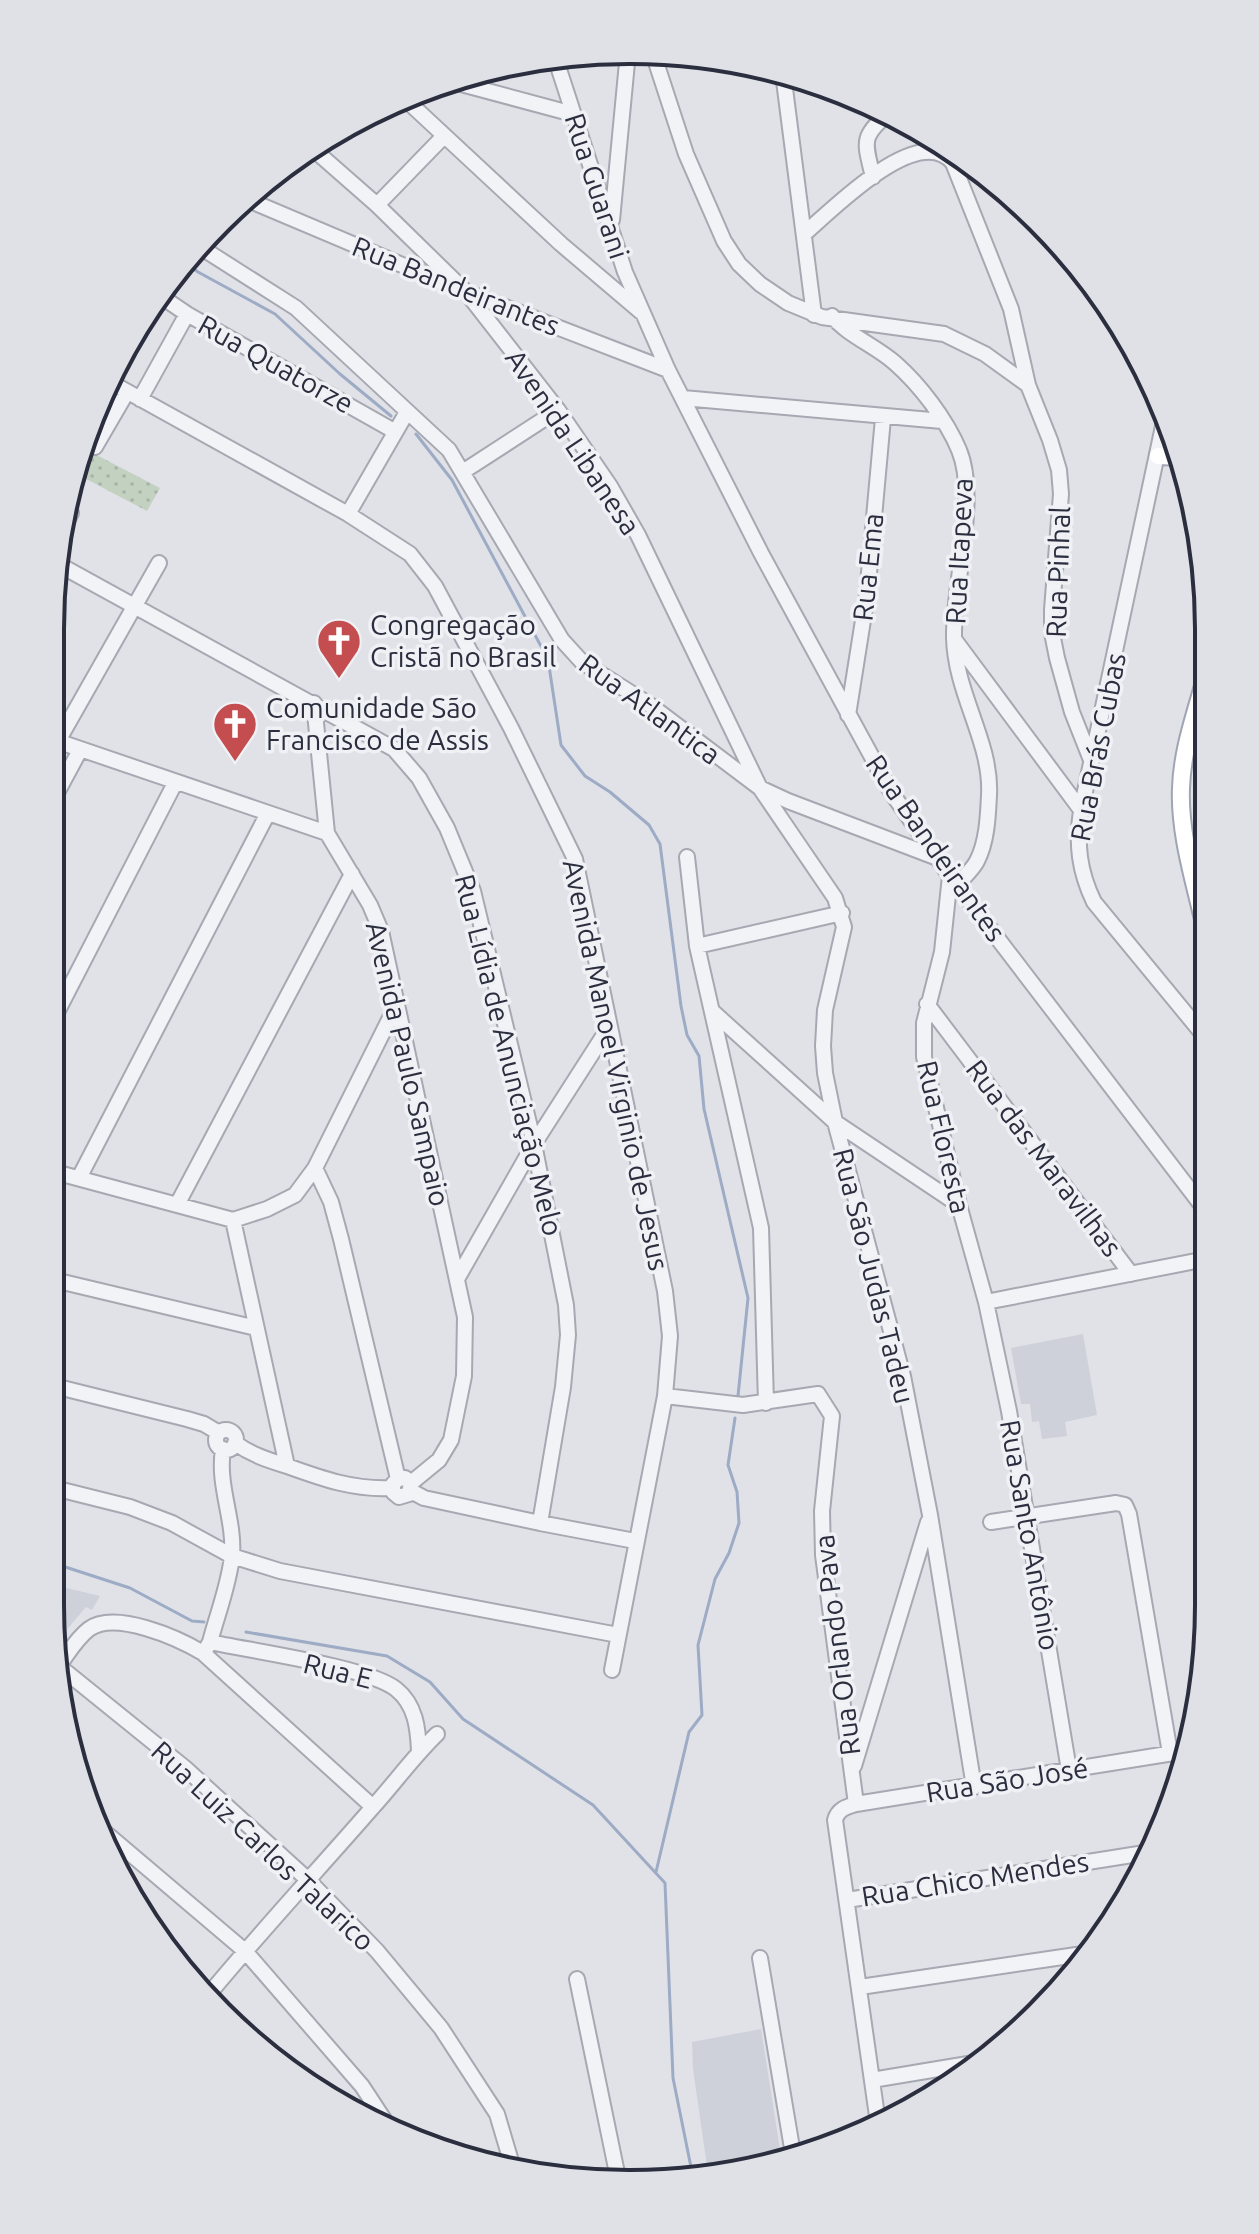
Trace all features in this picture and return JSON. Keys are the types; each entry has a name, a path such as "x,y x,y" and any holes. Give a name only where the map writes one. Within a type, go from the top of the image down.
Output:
{"main road":[{"path":"1158,456 1168,456"},
{"path":"1195,715 1186,747 1181,801 1195,882"}],"street":[{"path":"611,228 627,64"},
{"path":"657,65 686,154 724,241 739,264 760,284 788,303 814,315 944,334 985,354 1028,385"},
{"name":"Rua Guarani","path":"559,69 625,272 643,314"},
{"path":"785,86 814,315"},
{"path":"471,87 573,114"},
{"path":"413,107 561,244 643,314"},
{"path":"873,177 865,140 879,121"},
{"path":"377,205 443,137"},
{"name":"Rua Pinhal","path":"804,234 895,161 921,152 933,153"},
{"name":"Avenida Libanesa","path":"321,156 377,205 466,292 558,410 610,486 638,535 760,788"},
{"name":"Rua Pinhal","path":"954,167 1011,309 1028,385 1059,470 1061,494 1052,633 1072,712 1091,760"},
{"name":"Rua Bandeirantes","path":"257,204 466,292 668,370"},
{"name":"Rua Atlantica","path":"209,252 296,308 439,439 464,471 570,650 582,662 650,705 760,788 936,857"},
{"name":"Rua Quatorze","path":"169,302 394,431"},
{"path":"95,447 134,396 187,314"},
{"name":"Rua Bandeirantes","path":"643,314 668,370 847,715 891,792 936,857 1195,1197"},
{"name":"Rua Itapeva","path":"832,317 895,363 930,403 959,450 966,489 954,639 959,683 989,776 985,836 977,862 954,880"},
{"name":"Avenida Manoel Virginio de Jesus","path":"118,387 348,514 394,543 420,565 435,586 511,728 575,859 665,1291 670,1336 665,1396 612,1670"},
{"path":"683,398 942,421"},
{"path":"464,471 558,410"},
{"path":"348,514 407,412"},
{"name":"Rua Ema","path":"847,715 867,595 883,418"},
{"name":"Rua Brás Cubas","path":"1161,438 1081,810 1077,834 1078,857 1094,902 1195,1025"},
{"path":"64,723 159,563"},
{"name":"Rua Lídia de Anunciação Melo","path":"68,569 394,749 419,778 447,828 473,891 534,1144 566,1305 568,1335 563,1387 540,1523"},
{"path":"954,639 1081,810"},
{"path":"64,744 327,833 314,703"},
{"path":"64,780 80,750"},
{"path":"64,999 175,783"},
{"path":"697,946 842,913 760,788"},
{"path":"79,1178 268,813"},
{"name":"Avenida Paulo Sampaio","path":"327,833 381,931 465,1317 464,1376 451,1440 439,1460 403,1485"},
{"path":"665,1396 714,1403 766,1403 761,1228 697,946 687,857"},
{"path":"178,1203 352,874"},
{"name":"Rua Floresta","path":"954,880 942,952 927,1004 922,1039 959,1205 986,1302"},
{"name":"Rua São Judas Tadeu","path":"842,913 844,927 825,1010 825,1073 835,1122 903,1376 930,1515 974,1787"},
{"name":"Rua das Maravilhas","path":"927,1004 1131,1274"},
{"path":"64,1174 233,1220 267,1209 295,1195 315,1168 396,1006"},
{"path":"712,1011 835,1122 959,1205"},
{"path":"457,1279 534,1144 609,1027"},
{"path":"315,1168 338,1226 403,1485"},
{"path":"233,1220 287,1466"},
{"path":"986,1302 1195,1261"},
{"path":"64,1282 256,1328"},
{"name":"Rua Santo Antônio","path":"986,1302 1009,1411 1069,1770"},
{"path":"64,1388 187,1419 219,1433 225,1430 232,1432 220,1476 232,1556 207,1648"},
{"name":"Rua Orlando Pava","path":"766,1403 818,1394 832,1416 822,1511 823,1545 856,1804"},
{"path":"229,1446 339,1485 375,1489 403,1485 424,1498 635,1541"},
{"path":"64,1490 130,1507 172,1523 232,1556 280,1571 618,1635"},
{"path":"991,1522 1116,1503 1125,1505 1178,1741"},
{"path":"852,1770 930,1515"},
{"path":"67,1656 79,1638 103,1622 120,1623 207,1648 373,1807"},
{"name":"Rua E","path":"207,1648 382,1680 398,1690 410,1705 417,1725 419,1751"},
{"name":"Rua Luiz Carlos Talarico","path":"68,1672 185,1768 307,1879 377,1951 441,2028 497,2114 510,2157"},
{"path":"214,1988 437,1734"},
{"name":"Rua São José","path":"847,1900 835,1820 842,1809 856,1804 1175,1755"},
{"path":"116,1842 245,1951 362,2086 379,2112"},
{"name":"Rua Chico Mendes","path":"847,1900 1137,1854"},
{"path":"847,1900 877,2113"},
{"path":"860,1987 1073,1956"},
{"path":"760,1958 792,2146"},
{"path":"577,1979 616,2170"},
{"path":"872,2080 956,2066"}],"shaded area":[{"path":"1083,1334 1097,1415 1065,1422 1067,1436 1042,1439 1039,1421 1032,1422 1030,1404 1021,1404 1011,1348"},
{"path":"64,1587 100,1596 92,1610 86,1607 65,1632"},
{"path":"761,2029 780,2150 707,2164 692,2042"}],"green space":[{"path":"92,453 160,488 147,511 85,478"}],"waterway":[{"path":"194,269 275,314 391,416"},
{"path":"416,434 452,480 543,650"},
{"path":"549,666 561,745 585,776 610,792 649,825 660,844 681,1006 687,1035 699,1056 704,1109 748,1298 738,1396"},
{"path":"656,1872 689,1732 702,1715 698,1645 715,1579 729,1553 739,1523 737,1492 728,1465 735,1418"},
{"path":"64,1567 130,1588 192,1621 204,1622"},
{"path":"246,1632 387,1656 430,1682 463,1719 593,1805 665,1883 673,2078 691,2166"}],"place":[{"name":"Congregação Cristã no Brasil","path":"339,680"},
{"name":"Comunidade São Francisco de Assis","path":"235,763"}]}
